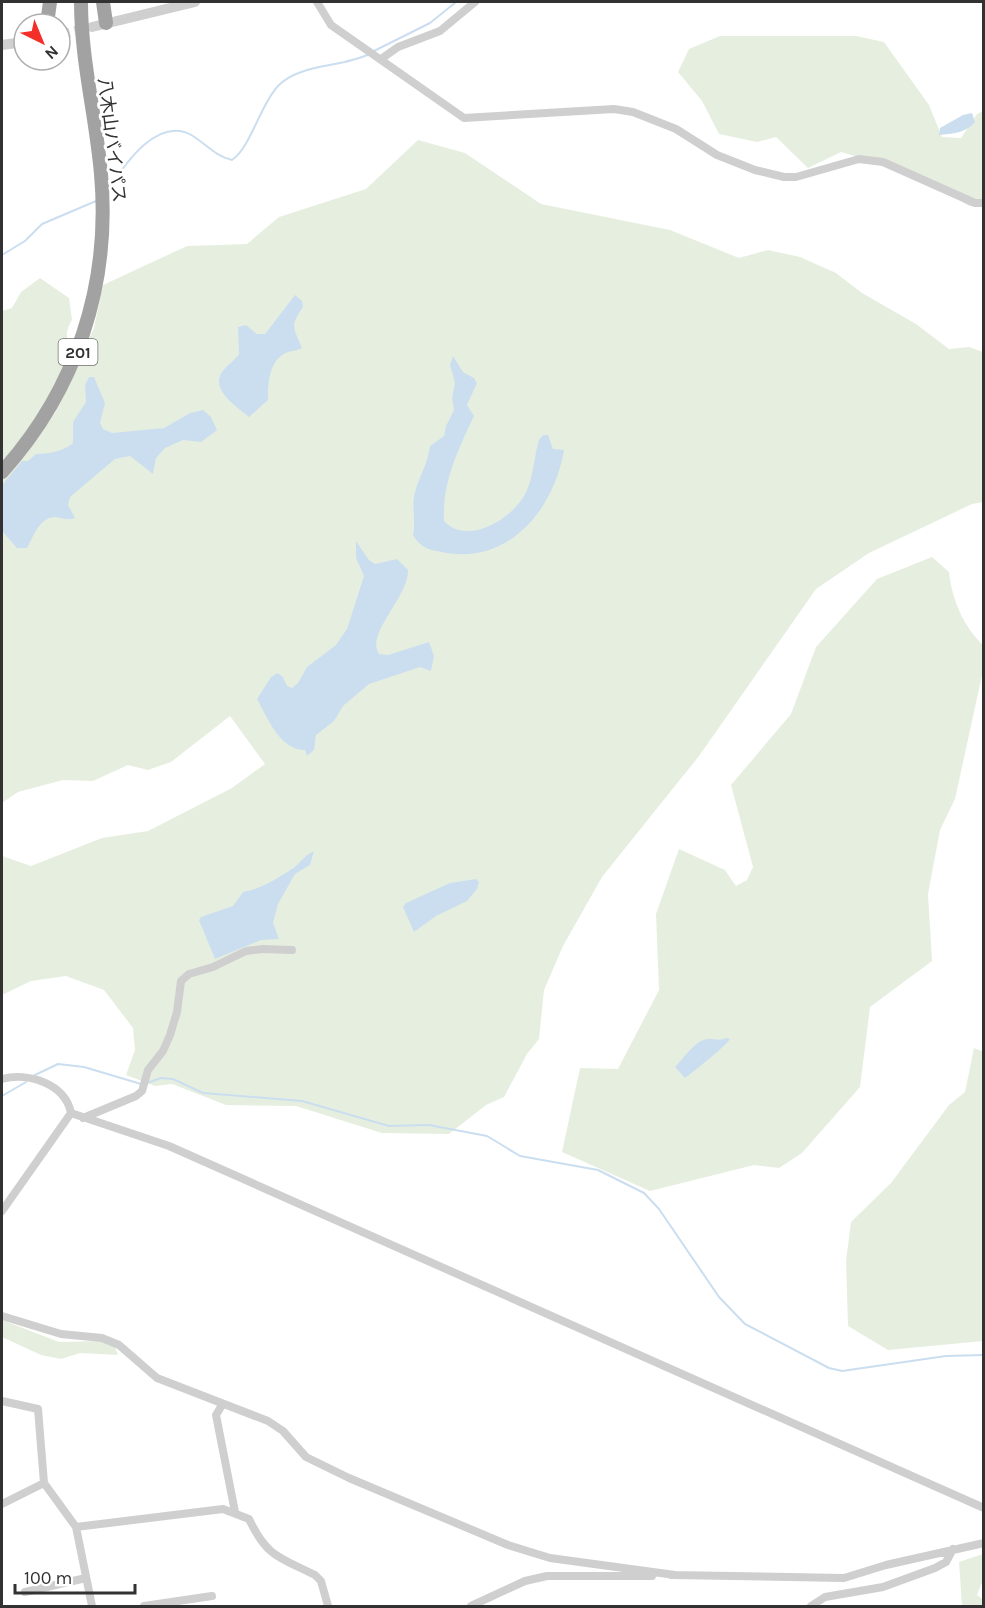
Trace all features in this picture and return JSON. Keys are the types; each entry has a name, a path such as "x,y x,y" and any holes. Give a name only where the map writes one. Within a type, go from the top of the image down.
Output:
{"highway":[{"name":"八木山バイパス","path":"2,472 44,418 70,370 95,298 103,246 103,211 101,173 81,34 81,2"},
{"path":"103,2 106,23"}],"street":[{"path":"92,27 195,2"},
{"path":"317,2 331,25 464,118 604,109 633,112 676,129 717,155 755,170 784,177 795,177 859,159 883,162 975,203 984,203"},
{"path":"381,59 398,47 440,31 475,2"},
{"path":"83,1118 136,1096 142,1090 148,1070 163,1051 170,1035 177,1012 178,986 189,974 213,967 246,951 292,950"},
{"path":"4,1076 38,1078 67,1100 71,1113"},
{"path":"71,1113 169,1146 984,1508"},
{"path":"2,1211 71,1113"},
{"path":"2,1316 61,1334 102,1338 119,1345 157,1378 222,1405 268,1420 283,1431 306,1457 349,1479 508,1545 550,1558 675,1575"},
{"path":"2,1401 38,1409 44,1484 76,1527 92,1606"},
{"path":"222,1405 216,1415 235,1512"},
{"path":"2,1504 44,1484"},
{"path":"76,1527 223,1509 235,1512 249,1519 267,1551 315,1575 321,1581 328,1606"},
{"path":"471,1606 525,1581 547,1576 675,1575 844,1578 984,1543"},
{"path":"811,1606 825,1597 883,1587 934,1568 946,1562 953,1549"},
{"path":"25,1592 86,1578"},
{"path":"144,1606 212,1596"}],"green space":[{"path":"720,36 856,36 884,42 929,105 942,137 961,138 977,114 983,111 983,206 969,206 936,186 892,167 841,152 808,168 776,137 757,142 719,134 702,101 678,72 689,49"},
{"path":"418,140 465,153 541,204 670,230 739,258 768,250 800,257 836,273 862,293 916,324 949,349 969,347 983,352 983,502 972,504 869,553 816,589 699,756 602,877 563,946 544,990 539,1039 527,1054 504,1097 486,1105 449,1134 382,1133 296,1106 226,1105 172,1084 155,1086 126,1075 135,1050 133,1028 104,990 66,976 31,981 2,995 2,856 31,866 102,838 148,831 232,788 265,764 230,716 171,762 148,770 128,765 93,781 63,780 18,792 2,803 2,481 55,413 94,328 103,285 187,246 247,244 279,217 366,189"},
{"path":"40,278 69,298 72,320 67,331 68,360 48,401 2,462 2,311 12,308 21,292"},
{"path":"932,557 949,572 953,592 964,621 983,645 983,671 955,799 940,830 928,894 932,961 870,1007 860,1087 802,1153 779,1168 754,1165 650,1191 562,1152 580,1068 618,1069 659,990 656,914 679,849 725,870 736,886 747,880 753,867 731,785 791,714 816,647 877,579"},
{"path":"974,1048 984,1052 983,1341 888,1350 848,1326 846,1261 851,1222 891,1183 949,1105 965,1092"},
{"path":"2,1320 59,1342 101,1341 115,1347 118,1355 80,1353 61,1359 41,1355 2,1337"},
{"path":"983,1554 983,1580 977,1595 983,1599 983,1606 962,1606 959,1562"}],"water":[{"path":"972,113 975,122 967,129 939,135 940,128 963,115"},
{"path":"295,295 302,301 303,307 294,323 302,348 288,352 277,360 269,379 268,400 249,417 226,398 219,385 222,372 239,354 238,327 246,325 257,334 265,334"},
{"path":"453,356 463,372 474,378 477,383 467,405 474,416 448,480 444,521 454,528 466,531 478,530 502,519 513,510 527,490 539,440 543,435 548,435 553,449 564,450 551,492 540,511 526,527 491,550 470,554 432,550 420,544 413,535 414,496 430,446 444,436 454,410 452,398 455,383 450,365"},
{"path":"89,377 94,377 105,403 100,423 103,429 112,433 164,428 190,413 203,410 211,417 217,430 201,442 183,440 165,448 156,458 153,474 130,456 115,459 70,497 68,505 75,518 56,517 45,520 27,548 17,548 2,531 2,485 22,461 28,461 36,454 61,450 73,443 73,422 86,402 85,385"},
{"path":"356,541 369,560 375,564 397,559 408,570 402,592 378,636 376,645 379,654 388,655 429,642 434,656 431,671 420,667 369,684 343,706 334,721 316,735 314,750 307,756 305,750 296,749 282,739 270,724 257,699 271,677 278,673 283,677 287,686 292,688 298,683 307,667 336,645 347,629 364,576 356,558"},
{"path":"314,851 310,865 295,874 278,904 273,923 279,939 261,940 215,959 199,920 201,917 233,906 243,892 256,889 274,880"},
{"path":"476,879 479,882 477,889 467,901 436,916 414,932 403,907 406,903 450,883"},
{"path":"730,1039 723,1047 685,1078 675,1067 699,1042"}],"waterway":[{"path":"374,51 430,23 456,2"},
{"path":"107,191 142,146 154,137 167,132 180,131 193,136 216,153 232,160 245,146 272,94 287,79 309,69 346,62 369,54"},
{"path":"2,255 25,241 42,224 96,201"},
{"path":"33,1076 58,1064 84,1067 141,1084"},
{"path":"147,1083 161,1078 173,1079 203,1093 302,1101 389,1126 429,1125 487,1136 520,1156 598,1170 644,1193 659,1209 719,1297 745,1324 829,1368 842,1371 946,1356 984,1355"},
{"path":"2,1096 26,1082"}],"tunnel":[{"path":"72,32 88,28"}]}
